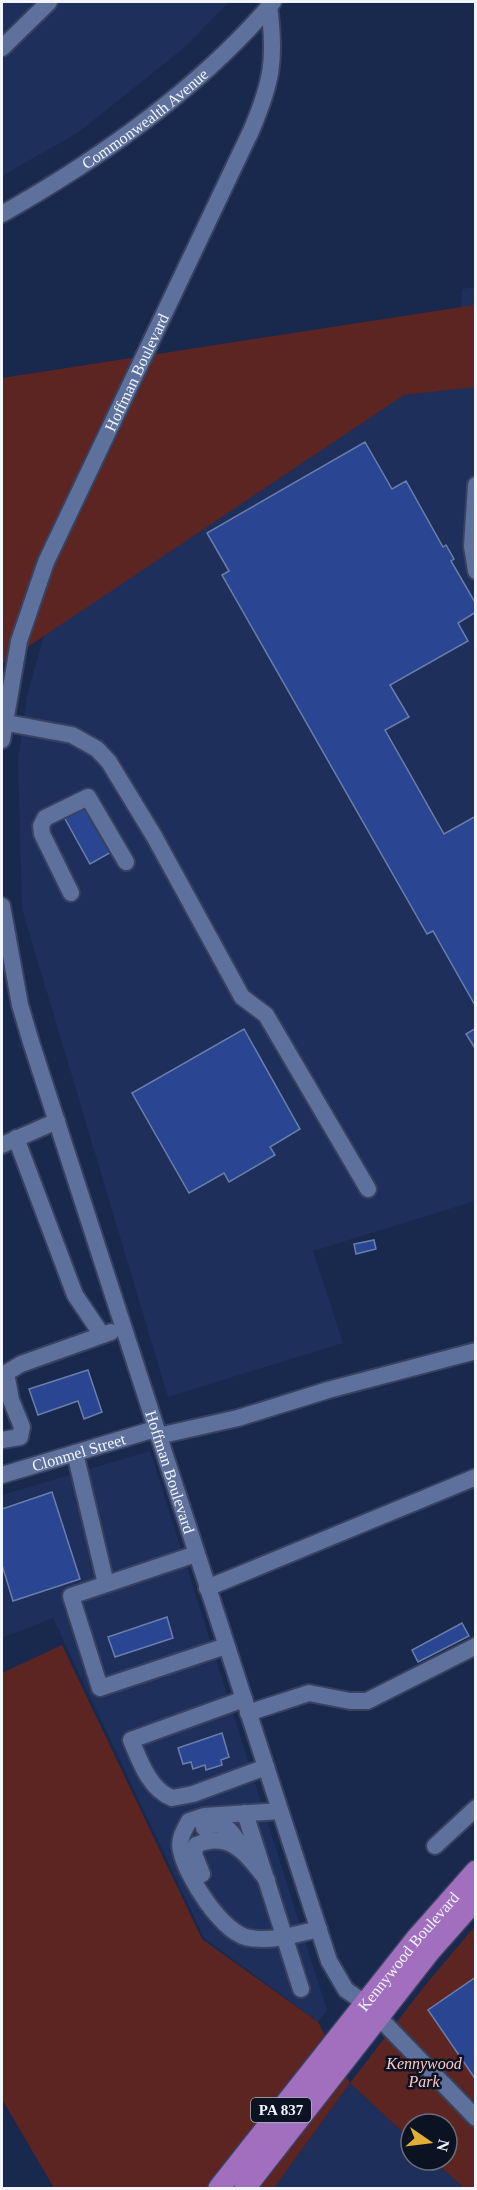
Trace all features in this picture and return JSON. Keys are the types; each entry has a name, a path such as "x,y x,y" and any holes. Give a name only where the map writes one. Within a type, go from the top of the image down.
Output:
{"main road":[{"name":"Kennywood Boulevard","path":"350,2037 372,2010 441,1908 476,1871"},
{"name":"Kennywood Boulevard","path":"372,2010 430,1951 476,1899"},
{"name":"PA 837","path":"219,2188 350,2037"},
{"name":"PA 837","path":"245,2188 350,2037"}],"street":[{"path":"2,48 50,2"},
{"name":"Commonwealth Avenue","path":"2,214 127,135 216,60 271,4"},
{"name":"Hoffman Boulevard","path":"2,740 3,722 20,641 46,562 265,98 273,66 271,4"},
{"path":"476,484 472,546 476,571"},
{"path":"3,722 72,735 97,749 109,762 159,844 242,997 266,1016 368,1189"},
{"path":"71,893 42,834 42,821 54,813 84,797 90,799 126,862"},
{"name":"Hoffman Boulevard","path":"2,906 20,1005 207,1588 335,1976 346,1989 372,2010 476,2118"},
{"path":"57,1121 9,1142 75,1295 102,1335"},
{"path":"2,1440 20,1437 22,1427 11,1400 6,1373 21,1364 123,1327"},
{"name":"Clonmel Street","path":"2,1475 75,1453 157,1433 238,1418 328,1390 476,1351"},
{"path":"75,1453 106,1584"},
{"path":"207,1588 476,1477"},
{"path":"196,1554 70,1596 100,1688 226,1646"},
{"path":"266,1767 193,1794 172,1798 155,1787 142,1766 131,1740 246,1706 301,1694 367,1701 476,1646"},
{"path":"435,1846 476,1808"},
{"path":"280,1810 204,1816 189,1821 181,1837 181,1851 198,1887 220,1919 248,1938 285,1936 319,1929"},
{"path":"245,1813 301,1989"},
{"path":"248,1938 199,1870 194,1854 196,1845 217,1839 226,1841 244,1852 267,1880"}],"shaded area":[{"path":"2,2 229,2 184,48 79,132 2,176"},
{"path":"475,287 475,1201 313,1251 343,1343 168,1397 22,909 18,760 27,696 57,588 458,365 462,289"},
{"path":"150,1451 327,2010 318,2022 204,1938 53,1618 2,1638 2,1495"},
{"path":"350,2083 399,2129 399,2172 446,2172 464,2188 274,2188"}],"green space":[{"path":"475,305 475,387 404,395 2,664 2,378"},
{"path":"62,1645 202,1939 318,2022 350,2083 274,2188 54,2188 2,2099 2,1673"},
{"name":"Kennywood Park","path":"475,1926 475,2188 464,2188 446,2172 459,2172 459,2112 399,2112 399,2129 350,2083 423,1988"}],"building":[{"path":"365,442 392,489 406,481 443,547 446,545 454,559 451,561 476,604 476,612 458,623 468,641 390,685 409,717 385,730 444,834 476,816 476,1007 433,931 427,934 222,575 229,571 207,533"},
{"path":"89,803 115,850 90,864 64,817"},
{"path":"476,1028 476,1050 466,1034"},
{"path":"244,1029 300,1129 270,1147 275,1155 229,1182 224,1173 189,1193 132,1093"},
{"path":"374,1240 376,1249 356,1254 354,1244"},
{"path":"88,1370 102,1412 84,1419 78,1401 38,1415 29,1389"},
{"path":"52,1492 80,1579 13,1601 2,1565 2,1509"},
{"path":"167,1617 173,1638 115,1657 108,1637"},
{"path":"462,1623 469,1636 418,1662 412,1650"},
{"path":"222,1733 229,1757 221,1760 222,1765 206,1770 205,1765 193,1769 191,1762 183,1764 178,1748"},
{"path":"476,1977 476,2080 428,2010"}]}
